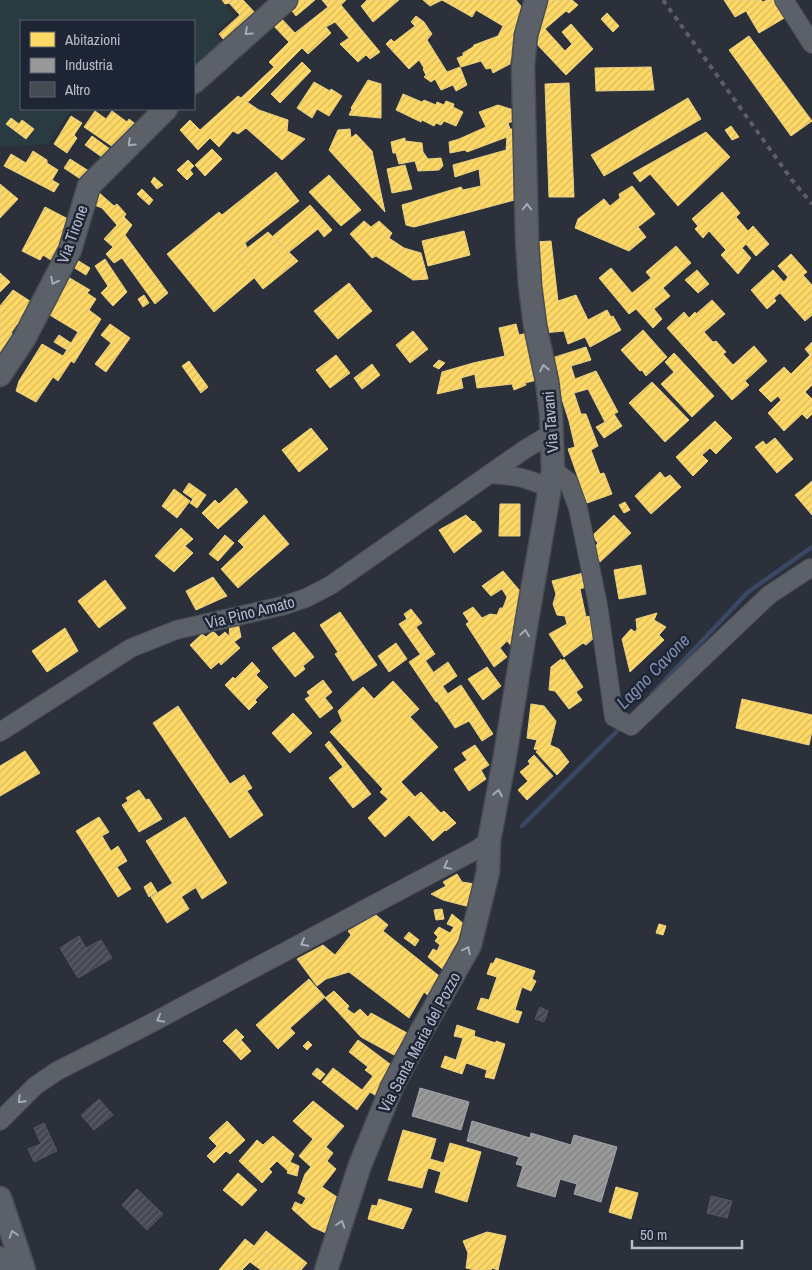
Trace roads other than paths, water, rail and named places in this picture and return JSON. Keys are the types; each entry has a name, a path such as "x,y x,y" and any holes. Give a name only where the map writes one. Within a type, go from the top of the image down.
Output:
{"street":[{"path":"195,81 286,0"},
{"path":"784,0 812,44"},
{"name":"Via Tavani","path":"489,841 552,479 552,433 547,381 535,325 527,240 522,66 532,2"},
{"name":"Via Tirone","path":"0,375 24,339 70,250 88,186 165,110"},
{"name":"Via Pino Amato","path":"0,732 131,648 148,640 176,630 282,606 306,598 331,585 524,450 552,433"},
{"path":"490,474 516,476 536,482 552,479 568,480 578,508 598,605 614,717 631,726 769,596 810,568 812,569"},
{"path":"0,1122 35,1086 57,1070 279,956 476,850 489,841"},
{"name":"Via Santa Maria del Pozzo","path":"326,1270 360,1165 392,1087 470,945 488,872 489,841"},
{"path":"0,1198 24,1270"},
{"path":"0,1258 4,1270"}],"waterway":[{"name":"Lagno Cavone","path":"652,694 748,592 812,547"},
{"name":"Lagno Cavone","path":"522,826 623,725"}],"railway":[{"path":"663,0 792,180 812,204"}]}
